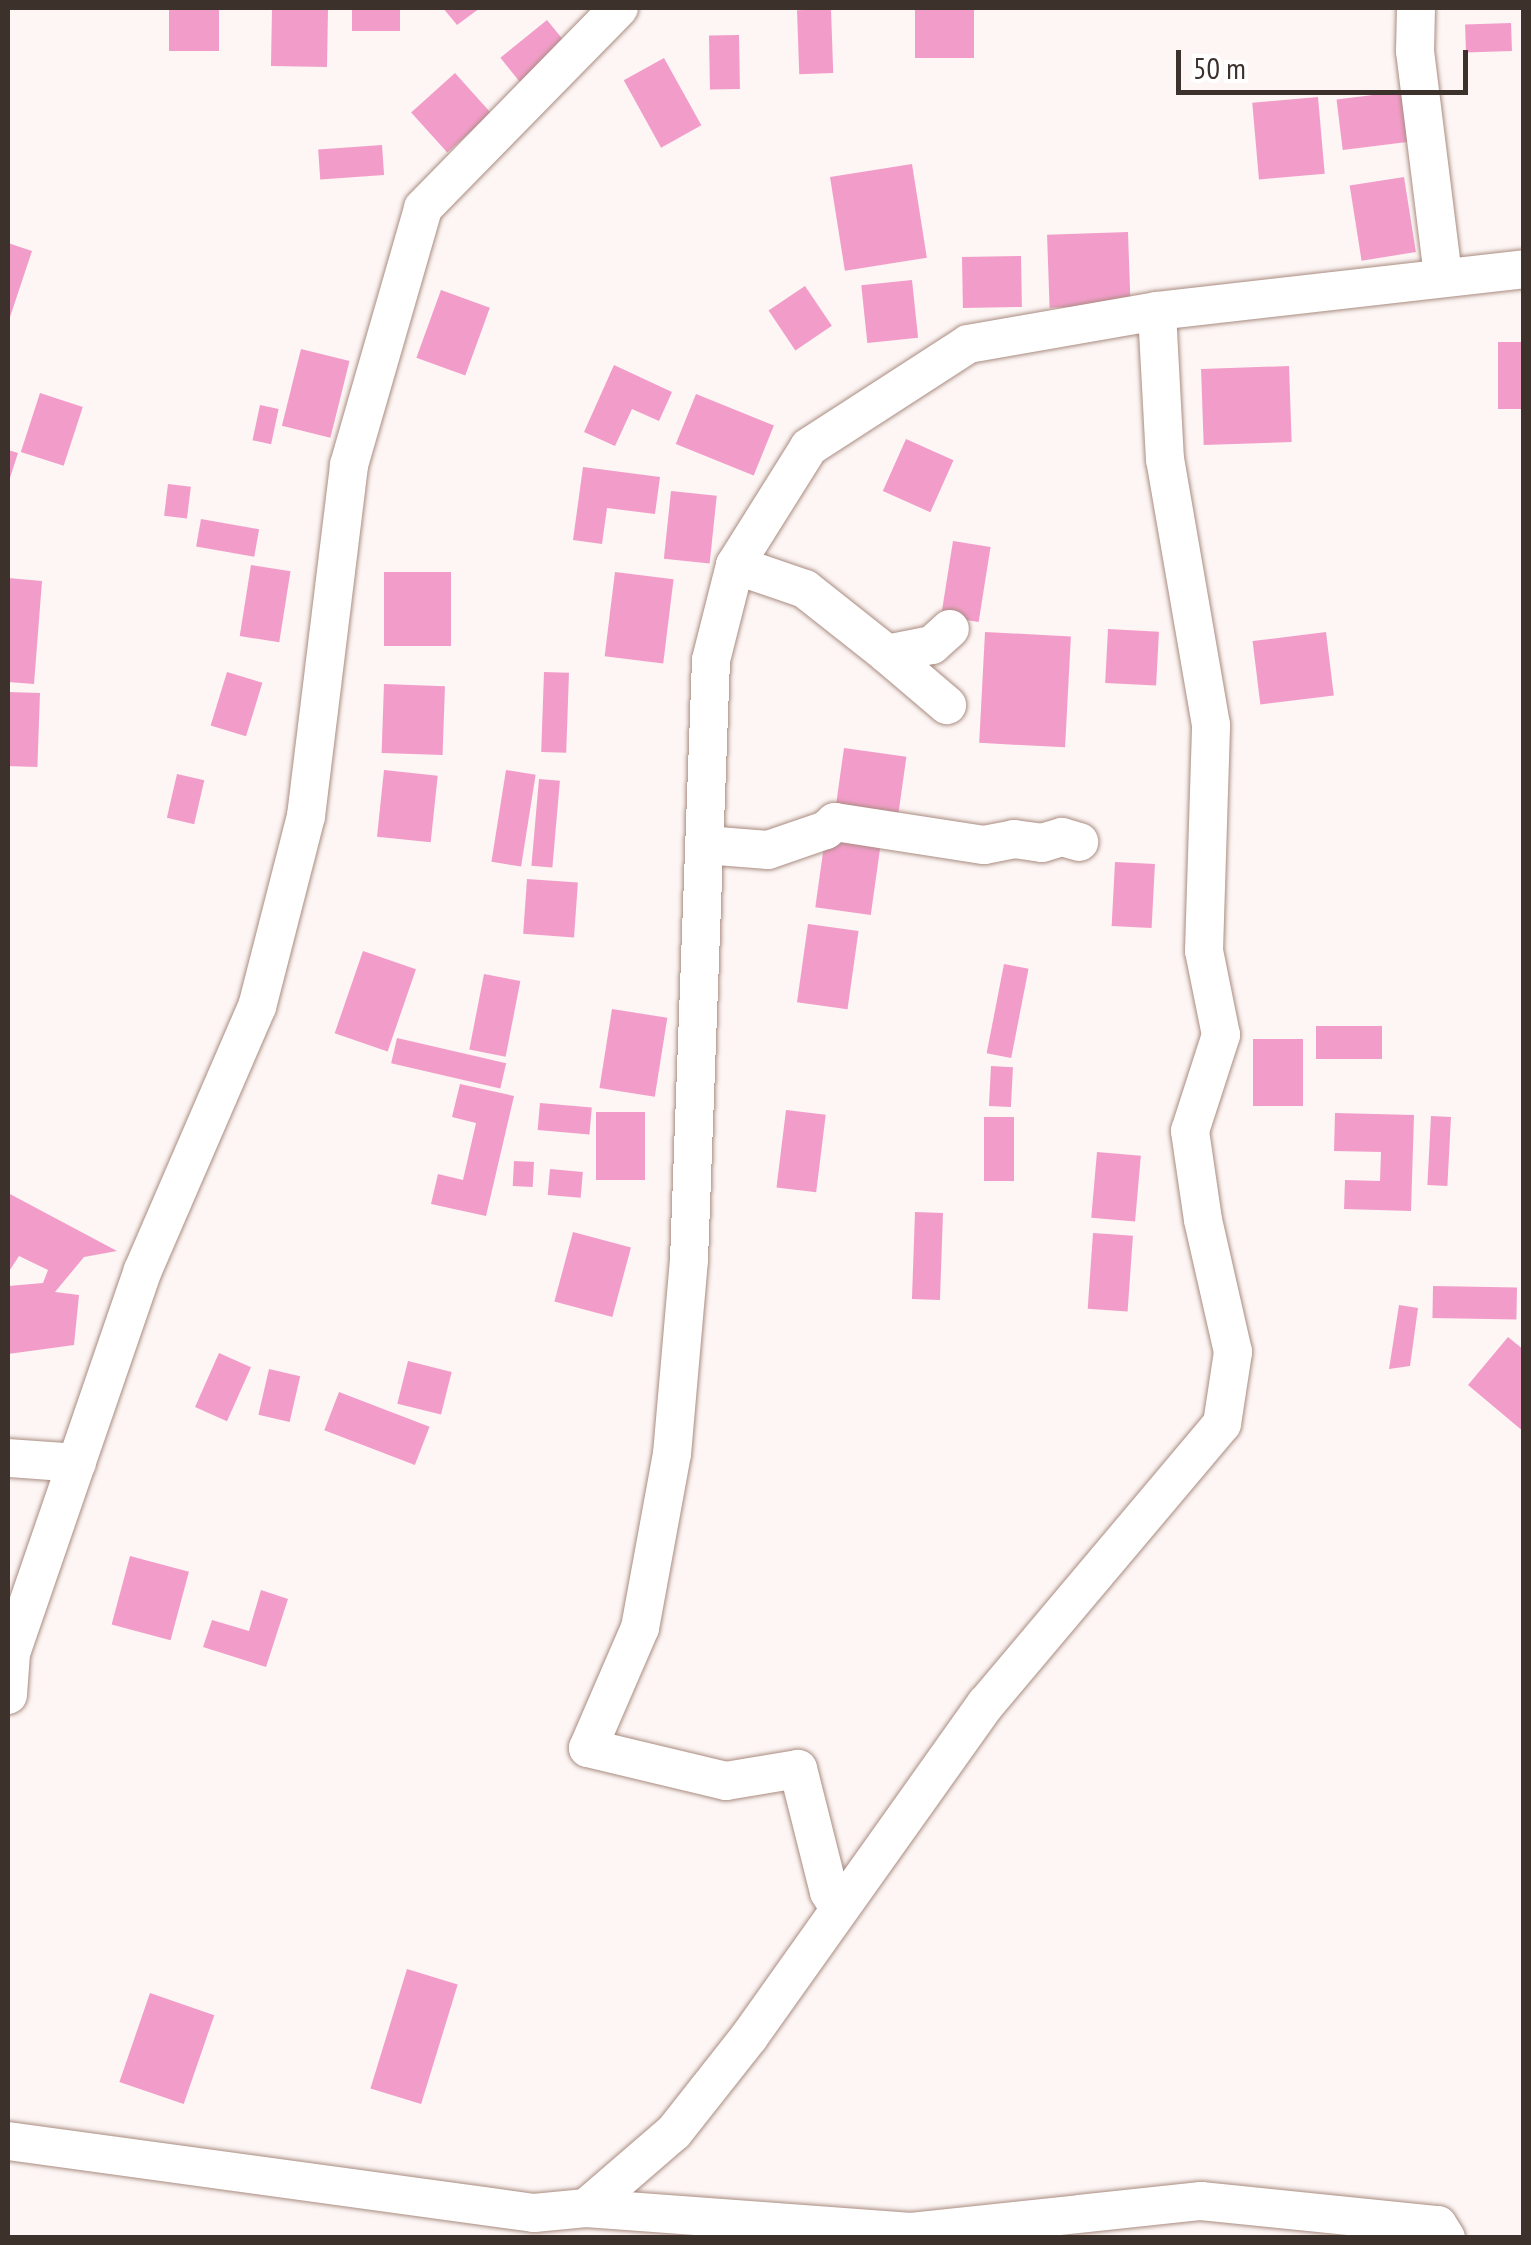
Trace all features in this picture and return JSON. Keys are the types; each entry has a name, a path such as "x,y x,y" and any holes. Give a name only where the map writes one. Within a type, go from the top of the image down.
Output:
{"street":[{"path":"8,1696 11,1652 143,1270 257,1007 306,816 348,465 423,208 619,8"},
{"path":"1416,8 1415,51 1443,276"},
{"path":"839,1908 829,1892 798,1768 726,1781 588,1748 640,1628 672,1454 689,1260 711,660 736,565 809,447 968,344 1156,312 1524,269"},
{"path":"586,2208 674,2132 986,1704 1222,1424 1233,1352 1203,1220 1190,1130 1221,1036 1204,951 1210,726 1165,460 1156,312"},
{"path":"736,565 805,589 948,705"},
{"path":"887,654 932,646 950,629"},
{"path":"705,845 768,850 826,830 835,822 984,845 1014,839 1042,843 1062,836 1079,842"},
{"path":"8,1458 76,1463"},
{"path":"8,2141 534,2213 586,2208 911,2232 1202,2201 1438,2225 1446,2238"}],"building":[{"path":"169,8 219,8 219,51 169,51"},
{"path":"352,8 400,8 400,31 352,31"},
{"path":"443,8 480,8 457,25"},
{"path":"915,8 974,8 974,58 915,58"},
{"path":"272,9 328,10 327,67 271,66"},
{"path":"831,9 833,73 799,74 797,10"},
{"path":"547,20 567,45 521,83 500,58"},
{"path":"1511,23 1512,51 1466,53 1465,25"},
{"path":"739,35 740,89 710,90 709,36"},
{"path":"664,58 701,125 661,148 624,80"},
{"path":"455,73 491,113 447,153 411,112"},
{"path":"1405,91 1411,142 1343,150 1337,99"},
{"path":"1318,97 1325,174 1259,179 1252,103"},
{"path":"382,145 384,175 320,179 318,149"},
{"path":"912,164 927,258 845,271 830,177"},
{"path":"1404,177 1416,252 1362,261 1350,186"},
{"path":"1128,232 1131,305 1050,308 1047,235"},
{"path":"8,243 32,251 8,323"},
{"path":"1021,256 1022,307 963,308 962,257"},
{"path":"912,280 918,338 867,343 861,285"},
{"path":"805,286 832,326 795,350 769,311"},
{"path":"441,290 490,308 465,375 416,358"},
{"path":"1498,342 1524,342 1524,409 1498,409"},
{"path":"301,349 350,361 330,438 282,426"},
{"path":"614,365 672,392 659,421 632,409 615,446 584,432"},
{"path":"1289,366 1292,442 1204,445 1201,369"},
{"path":"40,393 83,407 64,466 21,452"},
{"path":"696,394 774,425 754,476 676,444"},
{"path":"260,405 279,409 271,444 253,440"},
{"path":"906,439 954,460 930,512 883,491"},
{"path":"8,450 18,453 8,484"},
{"path":"583,467 660,477 655,514 607,508 602,544 573,540"},
{"path":"168,484 191,487 187,519 164,516"},
{"path":"671,491 717,496 710,563 664,559"},
{"path":"201,519 259,529 254,557 196,547"},
{"path":"953,541 991,547 979,622 941,616"},
{"path":"251,565 291,571 279,642 240,636"},
{"path":"384,572 451,572 451,646 384,646"},
{"path":"615,572 674,579 663,664 605,656"},
{"path":"8,578 42,581 34,684 8,682"},
{"path":"1108,629 1159,632 1156,686 1105,683"},
{"path":"985,632 1071,637 1065,747 979,743"},
{"path":"1326,632 1334,696 1260,705 1253,641"},
{"path":"227,672 262,683 246,736 211,726"},
{"path":"544,672 569,673 566,753 541,752"},
{"path":"384,684 445,686 443,755 382,753"},
{"path":"8,692 40,693 37,767 8,766"},
{"path":"844,748 906,757 898,819 835,810"},
{"path":"384,770 438,776 431,842 377,837"},
{"path":"506,770 536,775 521,867 491,862"},
{"path":"177,774 204,780 194,824 167,818"},
{"path":"539,779 560,781 552,867 531,866"},
{"path":"826,831 881,839 871,915 815,907"},
{"path":"1115,862 1155,864 1152,928 1112,926"},
{"path":"527,879 578,883 574,937 523,934"},
{"path":"808,924 859,931 848,1009 797,1002"},
{"path":"363,951 416,969 388,1051 335,1033"},
{"path":"1004,964 1029,969 1011,1058 987,1053"},
{"path":"484,974 520,981 506,1057 469,1050"},
{"path":"612,1009 667,1018 655,1097 599,1088"},
{"path":"1316,1026 1382,1026 1382,1059 1316,1059"},
{"path":"397,1038 506,1063 500,1089 391,1063"},
{"path":"1253,1039 1303,1039 1303,1106 1253,1106"},
{"path":"991,1066 1013,1067 1011,1107 989,1106"},
{"path":"460,1084 514,1096 486,1216 431,1204 438,1174 463,1180 476,1123 452,1117"},
{"path":"540,1103 592,1108 589,1134 538,1130"},
{"path":"786,1110 826,1115 816,1192 776,1187"},
{"path":"596,1112 645,1112 645,1180 596,1180"},
{"path":"1335,1113 1414,1115 1411,1211 1344,1209 1345,1180 1380,1181 1381,1152 1334,1151"},
{"path":"1431,1116 1451,1117 1447,1186 1427,1185"},
{"path":"984,1117 1014,1117 1014,1181 984,1181"},
{"path":"1097,1152 1141,1156 1135,1222 1091,1218"},
{"path":"514,1161 534,1162 533,1187 513,1186"},
{"path":"550,1169 583,1172 581,1198 548,1195"},
{"path":"8,1193 117,1251 84,1257 55,1292 79,1295 74,1345 8,1354 8,1286 43,1283 48,1270 19,1256 8,1273"},
{"path":"915,1212 943,1213 940,1300 912,1299"},
{"path":"573,1232 631,1248 612,1317 554,1302"},
{"path":"1093,1233 1133,1236 1128,1312 1088,1309"},
{"path":"1433,1286 1517,1287 1516,1319 1432,1318"},
{"path":"1399,1305 1418,1308 1410,1366 1389,1369"},
{"path":"1508,1337 1524,1350 1524,1432 1468,1385"},
{"path":"219,1353 251,1367 227,1421 195,1407"},
{"path":"408,1361 452,1372 441,1415 397,1404"},
{"path":"269,1369 300,1376 290,1422 258,1415"},
{"path":"339,1392 430,1427 415,1465 324,1430"},
{"path":"130,1556 189,1572 171,1640 112,1625"},
{"path":"261,1590 288,1599 266,1667 203,1647 212,1620 249,1631"},
{"path":"407,1969 458,1984 421,2104 370,2089"},
{"path":"150,1993 214,2015 184,2104 119,2082"}]}
